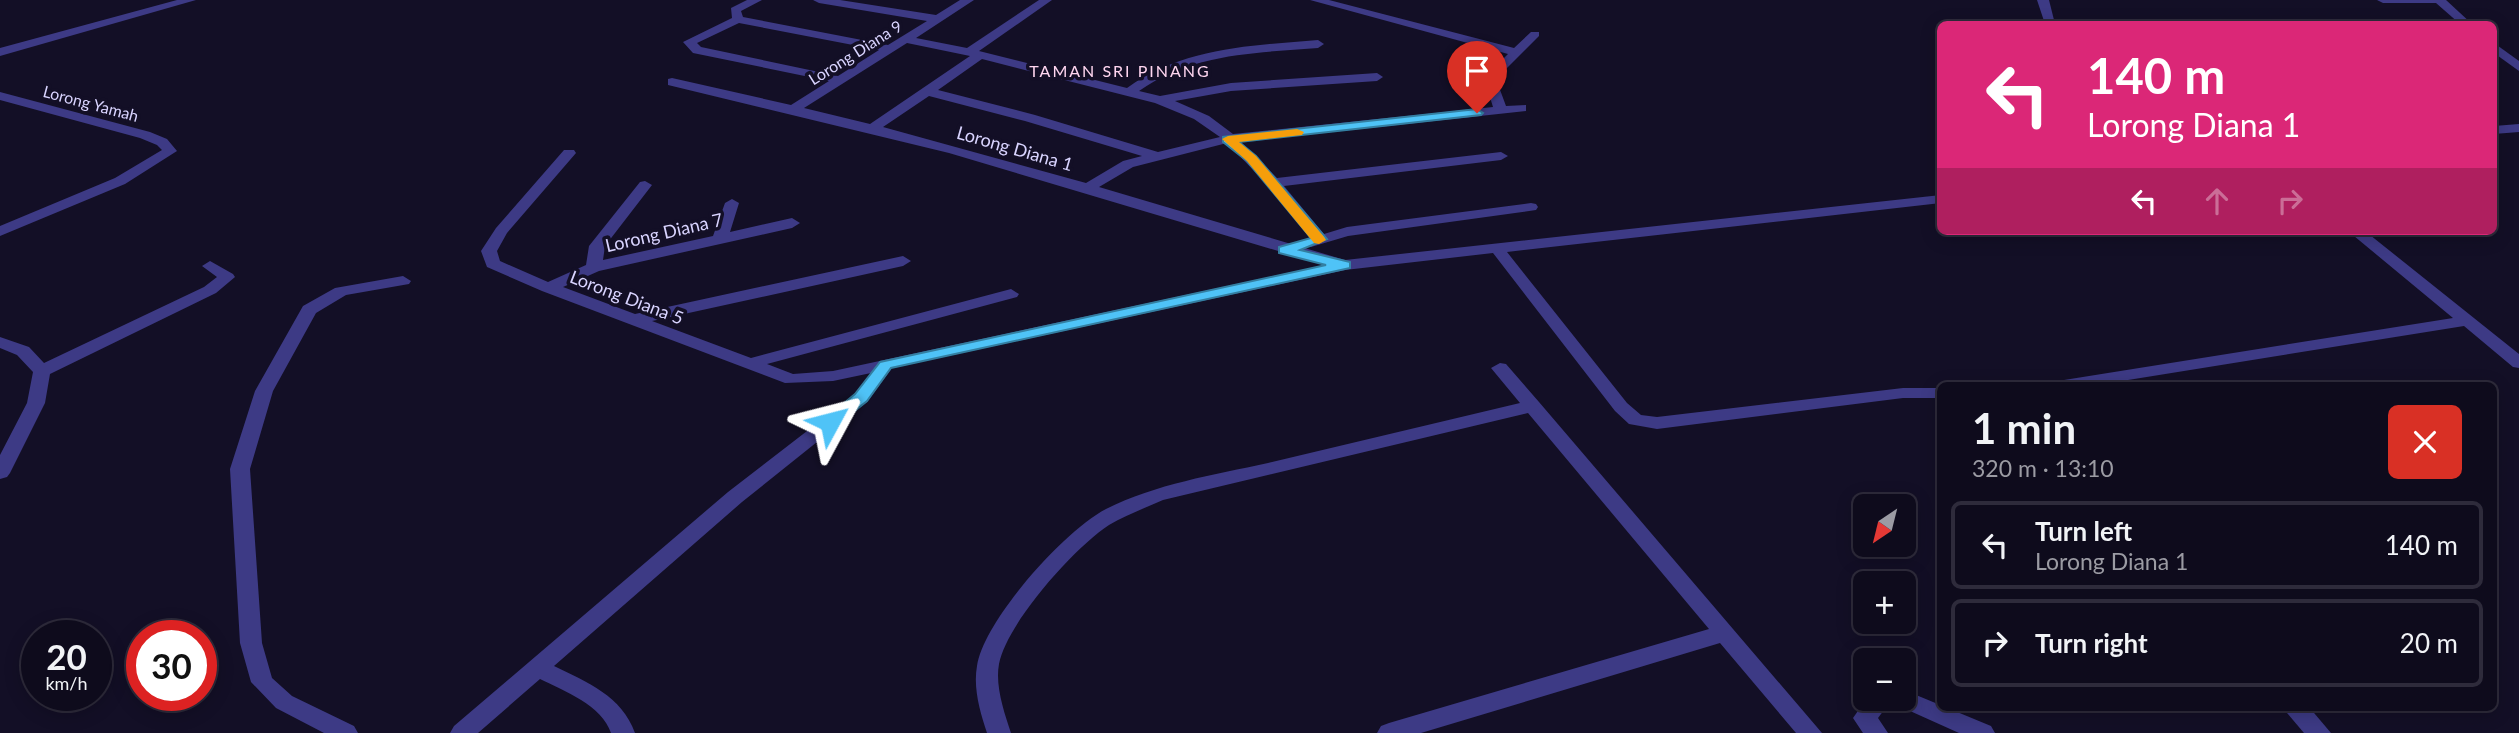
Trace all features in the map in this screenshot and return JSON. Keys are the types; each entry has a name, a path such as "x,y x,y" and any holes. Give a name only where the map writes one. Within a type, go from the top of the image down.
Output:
{"street":[{"path":"0,52 190,0"},
{"path":"738,19 735,10 756,0"},
{"path":"819,0 937,19"},
{"name":"Lorong Diana 9","path":"794,108 968,0"},
{"path":"872,128 927,91 1046,0"},
{"path":"1315,0 1514,52"},
{"path":"2043,0 2049,21"},
{"path":"2383,0 2439,0 2463,21"},
{"path":"841,80 696,50 689,42 738,19 890,49"},
{"path":"1501,110 1490,78 1535,34"},
{"path":"905,39 1160,100 1205,120 1251,159 1320,239"},
{"path":"1129,92 1160,72 1191,60 1225,53 1318,44"},
{"path":"2497,49 2519,67"},
{"path":"1160,100 1231,87 1377,77"},
{"name":"Lorong Diana 1","path":"672,82 872,128 1086,189 1284,250 1345,265"},
{"path":"927,91 1030,118 1155,156"},
{"name":"Lorong Yamah","path":"0,96 145,135 162,142 170,151 120,181 0,231"},
{"path":"1086,189 1128,164 1228,139 1521,108"},
{"path":"2497,130 2519,128"},
{"name":"Lorong Diana 5","path":"569,153 501,231 489,251 493,264 548,288 791,379 833,376 1345,265"},
{"path":"1272,183 1502,156"},
{"path":"594,267 597,246 645,186"},
{"path":"1345,265 1937,199"},
{"path":"720,239 732,203"},
{"path":"1284,250 1348,232 1531,207"},
{"name":"Lorong Diana 7","path":"548,288 594,267 792,223"},
{"path":"2361,235 2519,363"},
{"path":"1498,250 1621,407 1636,420 1657,423 1903,393 1937,393"},
{"path":"633,320 903,261"},
{"path":"42,371 210,290 227,277 210,266"},
{"path":"345,733 284,702 262,682 251,643 240,469 264,391 309,310 341,291 403,281"},
{"path":"750,365 789,351 1011,294"},
{"path":"2083,382 2466,321"},
{"path":"0,342 23,351 42,371"},
{"path":"462,733 735,498 861,398 886,365"},
{"path":"1500,368 1810,733"},
{"path":"0,473 36,403 42,371"},
{"path":"999,733 991,711 988,662 1018,609 1069,546 1101,521 1157,495 1533,406"},
{"path":"1390,733 1725,633"},
{"path":"538,668 600,702 622,723 623,733"},
{"path":"1916,705 1983,733"},
{"path":"1871,711 1865,718 1876,733"},
{"path":"2298,711 2319,733"}],"slow traffic":[{"path":"1297,132 1228,139 1251,159 1319,240"}],"district":[{"name":"TAMAN SRI PINANG","path":"1120,70"}],"route":[{"path":"830,422 861,398 886,365 1345,265 1284,250 1320,239 1251,159 1228,139 1477,113"}]}
